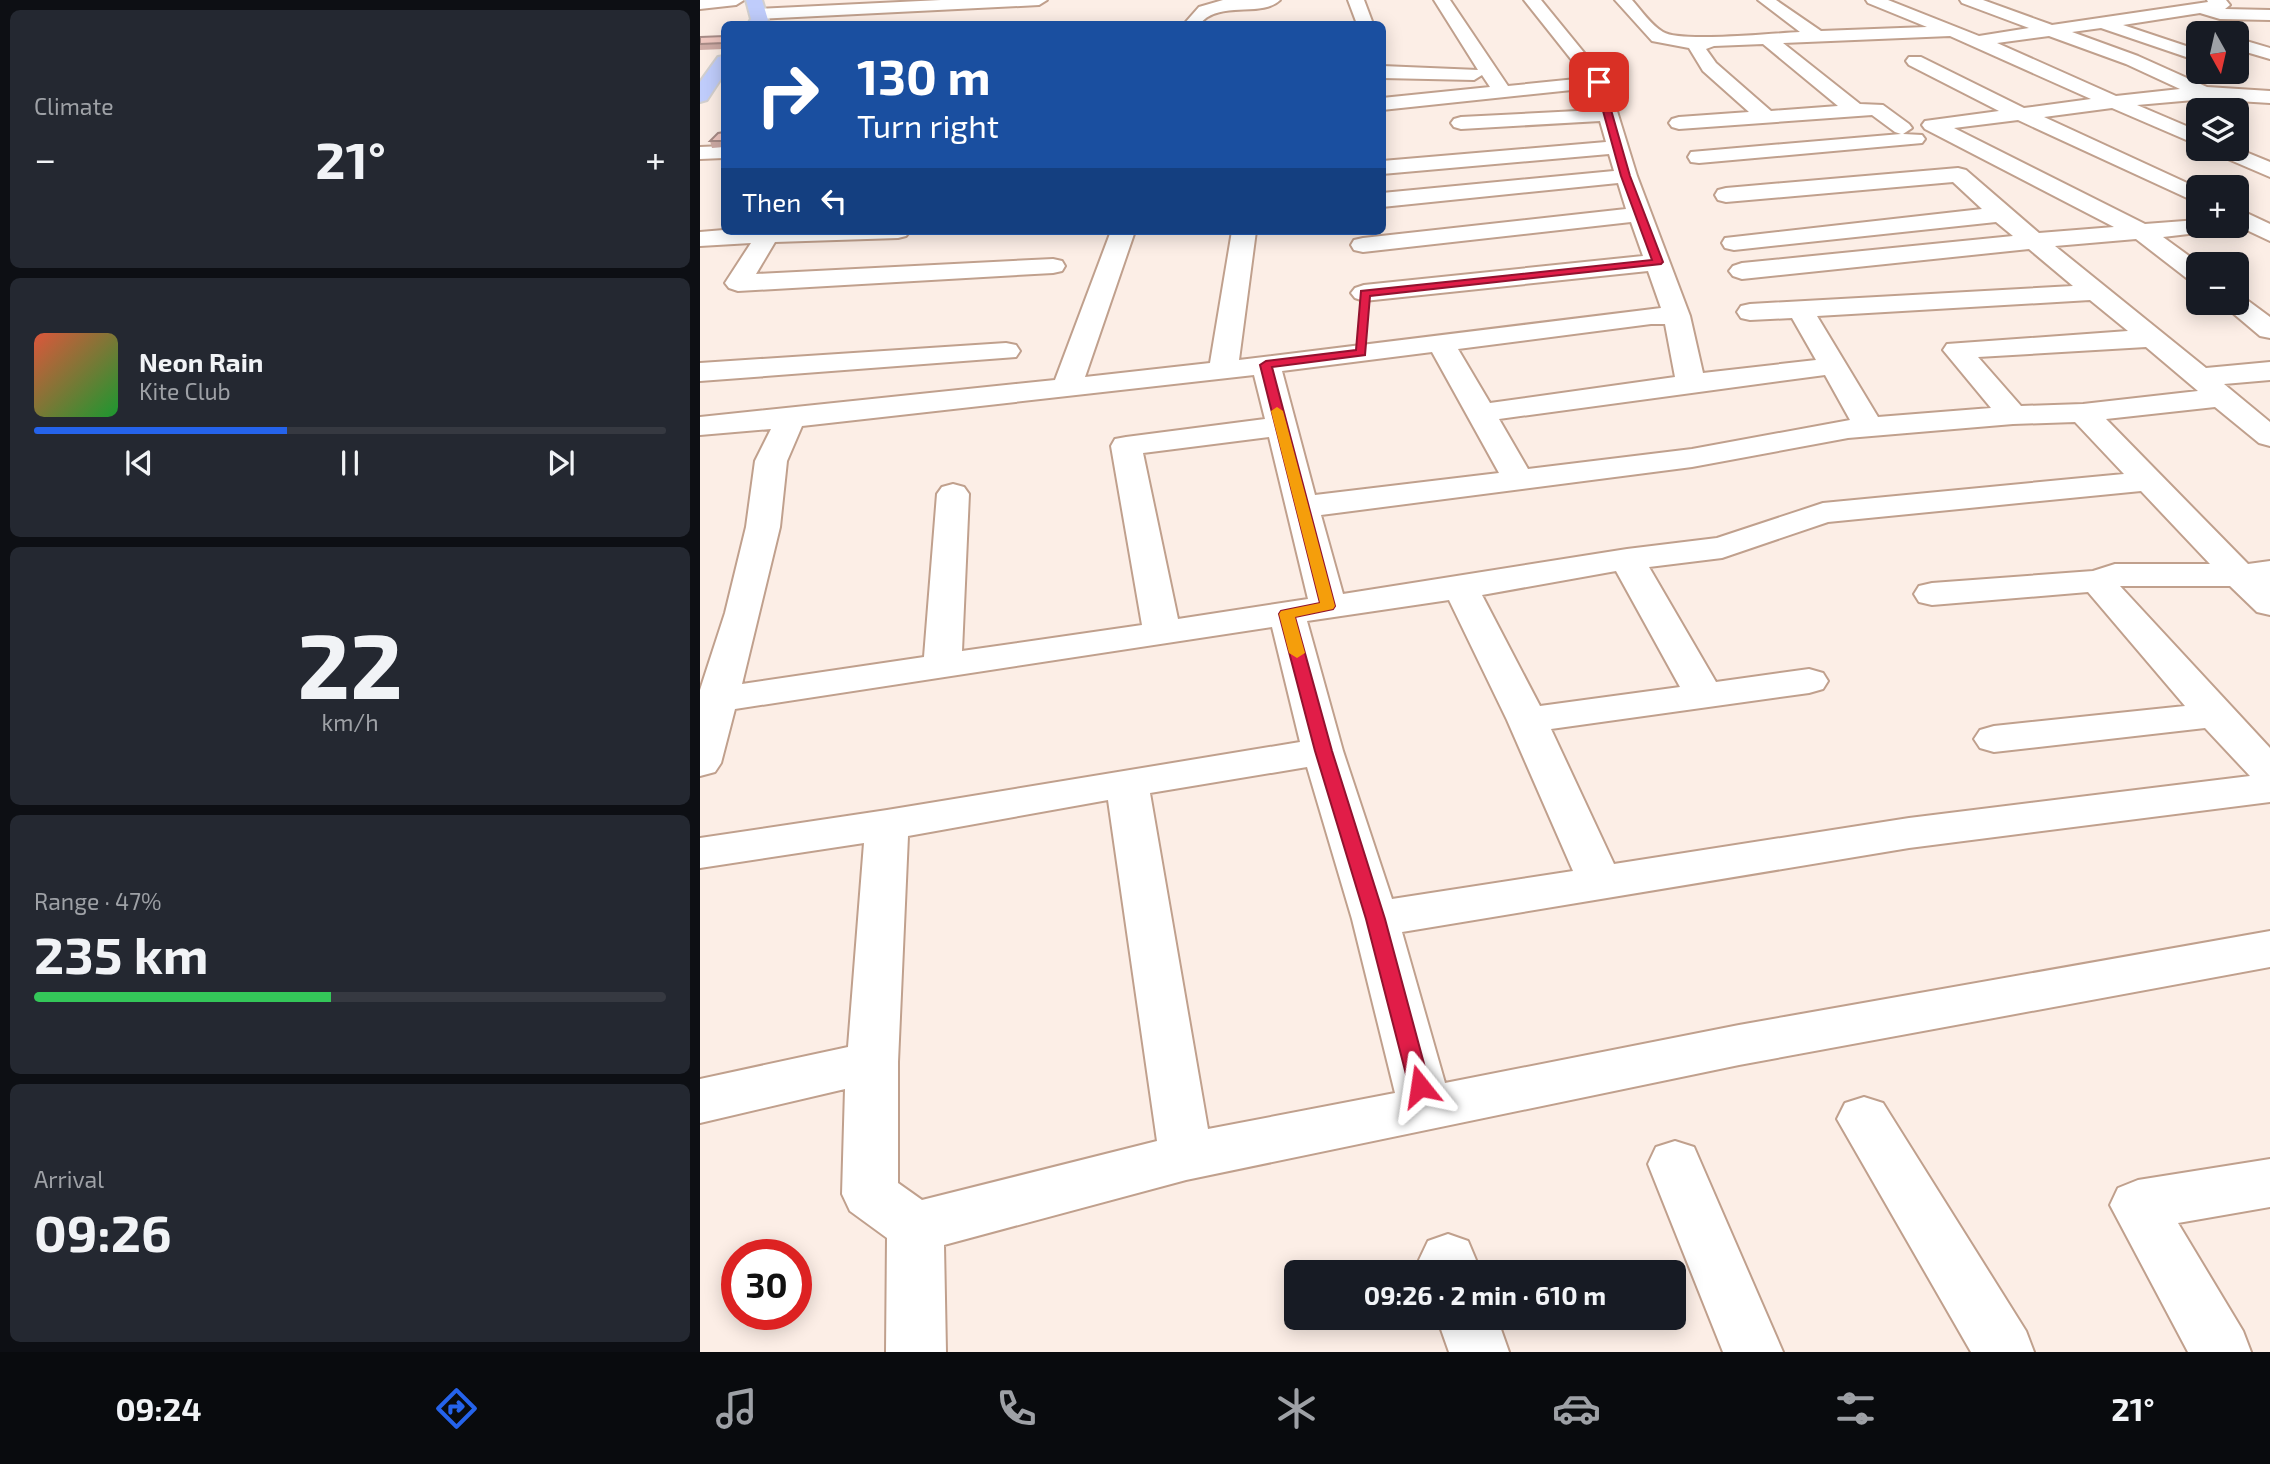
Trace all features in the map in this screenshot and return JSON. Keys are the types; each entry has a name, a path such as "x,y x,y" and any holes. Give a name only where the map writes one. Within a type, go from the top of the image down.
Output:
{"main road":[{"path":"703,87 721,65"}],"street":[{"path":"700,4 736,0"},
{"path":"756,13 891,3 1039,0"},
{"path":"1356,0 1364,21"},
{"path":"1442,0 1503,93"},
{"path":"1532,0 1599,82 1626,176 1676,316 1691,383"},
{"path":"1623,0 1658,37 1699,45 1713,41 1766,38 1951,31"},
{"path":"1766,0 1816,36"},
{"path":"1874,0 1977,41 2186,134"},
{"path":"1968,0 2132,60 2205,93"},
{"path":"961,21 972,1"},
{"path":"881,21 891,3"},
{"path":"1193,21 1209,5 1273,4"},
{"path":"2116,4 2184,26"},
{"path":"1977,41 2212,7 2270,26"},
{"path":"2071,12 2186,52"},
{"path":"1766,38 1856,111"},
{"path":"1699,45 1697,49 1709,67 1766,117"},
{"path":"2249,47 2270,54"},
{"path":"2023,61 2072,59 2186,62"},
{"path":"1915,61 2186,191"},
{"path":"2249,70 2268,81"},
{"path":"1386,71 1490,74"},
{"path":"1408,72 1417,100"},
{"path":"1920,143 1932,125 2150,97 2205,93 2268,81"},
{"path":"1386,104 1599,82"},
{"path":"1459,97 1465,160"},
{"path":"1679,123 1876,109 1920,143 2270,438"},
{"path":"1461,123 1608,115"},
{"path":"1932,125 2140,231 2186,266"},
{"path":"1699,157 1920,143"},
{"path":"1386,168 1617,147"},
{"path":"700,153 721,152"},
{"path":"2249,161 2270,170"},
{"path":"1726,195 1958,175"},
{"path":"1386,200 1626,176"},
{"path":"1363,323 1363,238 1640,214"},
{"path":"1734,243 2001,214"},
{"path":"1742,271 2186,228"},
{"path":"700,239 731,235"},
{"path":"752,235 792,235"},
{"path":"1067,388 1122,235"},
{"path":"1223,370 1243,235"},
{"path":"766,236 732,293 1054,266"},
{"path":"700,426 1266,365 1363,323 1658,262"},
{"path":"1750,312 2097,292"},
{"path":"1916,303 2013,415"},
{"path":"1800,309 1869,427"},
{"path":"2249,314 2270,330"},
{"path":"1363,323 1441,343 1650,316 1676,316"},
{"path":"1957,350 2153,338"},
{"path":"1441,343 1518,479"},
{"path":"700,372 1006,351"},
{"path":"1266,365 1328,606"},
{"path":"1482,413 1833,366"},
{"path":"1302,507 1692,458 1848,429 2083,412 2210,387 2270,371"},
{"path":"2083,412 2149,481 2254,574 2270,604"},
{"path":"700,763 709,701 743,613 763,527 771,461 791,418"},
{"path":"1162,633 1126,446 1281,426"},
{"path":"709,701 1461,588 1627,559 1722,548 1823,513 2149,481"},
{"path":"942,666 953,494"},
{"path":"1627,559 1705,696"},
{"path":"1932,594 2097,581 2115,575 2254,574"},
{"path":"2097,581 2215,715 2270,772"},
{"path":"1461,588 1527,720 1600,882"},
{"path":"1287,614 1323,751 1376,919 1426,1110"},
{"path":"1527,720 1809,681"},
{"path":"1994,739 2215,715"},
{"path":"700,853 887,825 1323,751"},
{"path":"1127,783 1186,1157"},
{"path":"1376,919 1909,833 2270,788"},
{"path":"887,825 872,1062 870,1194 915,1227"},
{"path":"915,1227 1186,1157 1739,1045 2270,949"},
{"path":"700,1101 872,1062"},
{"path":"1864,1119 2004,1352"},
{"path":"1675,1164 1753,1352"},
{"path":"2221,1352 2138,1205 2270,1183"},
{"path":"915,1227 916,1352"},
{"path":"1471,1330 1479,1352"}],"building":[{"path":"721,36 721,43 700,44 700,37"},
{"path":"721,132 721,141 710,141"}],"slow traffic":[{"path":"1277,411 1328,606 1287,614 1297,653"}],"route":[{"path":"1420,1086 1376,919 1323,751 1287,614 1328,606 1266,365 1361,353 1364,293 1658,262 1620,159 1599,82"}]}
